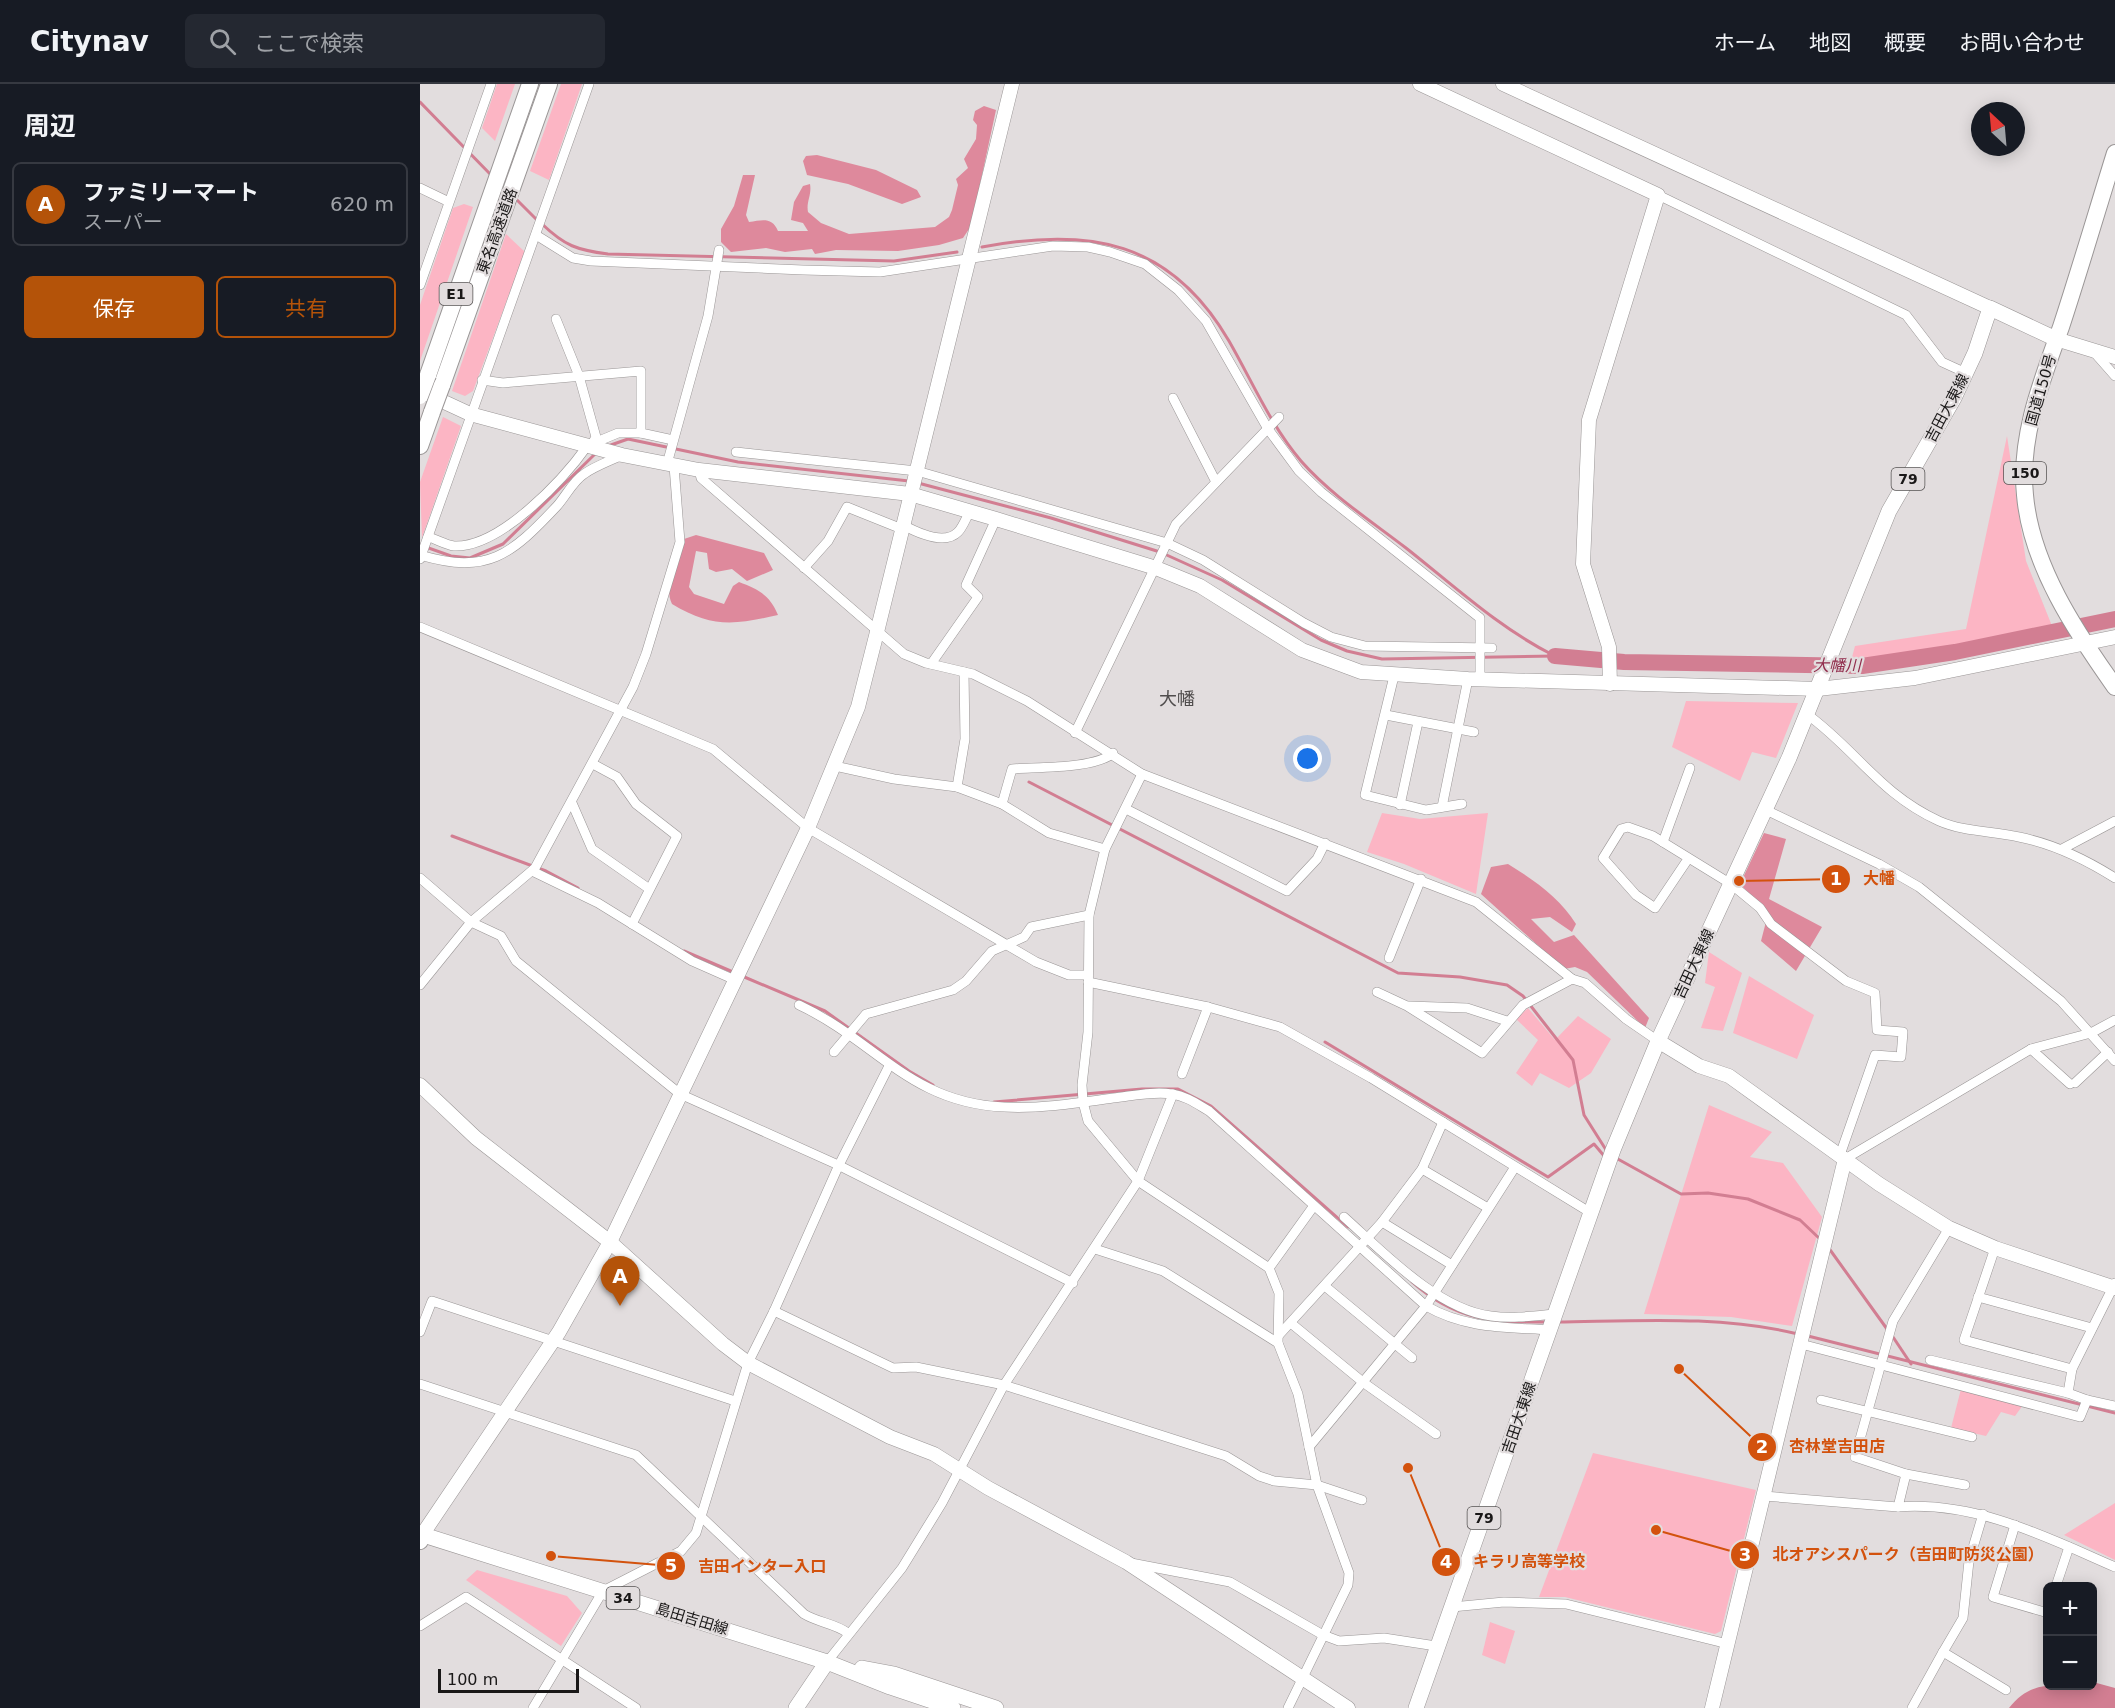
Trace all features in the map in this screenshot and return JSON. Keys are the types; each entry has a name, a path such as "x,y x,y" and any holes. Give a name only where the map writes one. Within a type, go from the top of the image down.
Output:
{"highway":[{"name":"東名高速道路","path":"420,396 530,84"},
{"name":"東名高速道路","path":"420,446 549,84"},
{"name":"国道150号","path":"2115,153 2034,406 2026,451 2025,495 2032,533 2045,568 2084,643 2115,687"}],"main road":[{"path":"1990,308 2058,333"},
{"name":"吉田大東線","path":"1419,1707 1436,1646 1452,1607 1611,1157 1658,1041 1808,715 1889,511 1966,373 1990,308"},
{"name":"島田吉田線","path":"421,1537 603,1591 826,1662 890,1687 954,1708"},
{"path":"796,1708 826,1662"},
{"name":"島田吉田線","path":"826,1662 894,1674 996,1708"}],"street":[{"path":"420,285 447,201 491,84"},
{"path":"589,84 421,555 458,564 475,564 493,558 525,538 583,475 622,455"},
{"path":"421,1537 508,1412 553,1342 610,1242 808,828 835,766 858,707 878,632 1012,84"},
{"path":"1420,84 1658,195 1905,315 1942,362 1966,373"},
{"path":"1503,84 1990,308"},
{"path":"420,188 447,201"},
{"path":"1610,677 1609,647 1583,564 1589,420 1658,195"},
{"path":"537,232 573,258 591,261 880,272 1053,246 1088,247 1145,264 1178,290 1206,321 1269,428 1299,471 1321,492 1480,618 1481,664 1457,728 1442,807"},
{"path":"420,985 471,922 535,867 593,764 618,710 633,687 646,654 680,542 670,462 673,442 708,316 718,251"},
{"path":"427,538 453,546 477,543 498,534 522,514 577,460 596,437 579,376 556,319"},
{"path":"2058,333 2093,350 2115,357"},
{"path":"2093,350 2115,376"},
{"path":"482,380 503,383 641,370 640,433"},
{"path":"420,390 470,414 622,455 670,462 699,470 910,494 1157,563 1200,586 1302,650 1361,672 1394,676 1474,679 1610,677 1818,689 1865,686 1926,676 2115,637"},
{"path":"1173,398 1216,482"},
{"path":"1076,733 1176,524 1279,417"},
{"path":"590,445 618,433 640,433 673,442"},
{"path":"736,452 917,471 1166,545 1203,560 1305,623 1332,637 1365,646 1481,650 1492,648"},
{"path":"699,470 701,478 904,654 931,664 964,672 1027,701 1076,733 1113,753 1142,774 1476,902 1572,979 1585,983 1626,1019 1699,1066 1729,1076 1905,1202 1949,1227 1995,1248 2114,1286 2072,1369 2067,1393"},
{"path":"804,568 828,540 847,507 924,537 957,534 970,511"},
{"path":"931,664 978,597 966,585 996,519"},
{"path":"420,627 714,749 808,828 1036,963 1069,975 1208,1007 1280,1027 1371,1078 1591,1213"},
{"path":"957,788 965,739 964,672"},
{"path":"1394,676 1365,795 1426,810 1462,804"},
{"path":"1386,715 1474,732"},
{"path":"1808,715 1825,728 1877,781 1916,809 1962,828 2018,836 2062,849 2115,878"},
{"path":"1400,805 1418,722"},
{"path":"1002,804 1012,769 1089,763 1106,759 1113,753"},
{"path":"593,764 617,777 636,804 677,836 648,888 633,921"},
{"path":"835,766 894,779 957,788 1002,804 1049,833 1105,849"},
{"path":"1663,842 1690,768"},
{"path":"1142,774 1105,849 1089,915 1088,1032 1082,1085 1083,1100 1088,1121 1138,1181 1269,1268 1279,1293 1279,1339 1298,1394 1317,1485 1349,1573 1348,1585 1288,1708"},
{"path":"572,803 592,849 648,888"},
{"path":"1126,809 1287,891 1317,859 1324,843"},
{"path":"1766,810 1879,864 1919,887 2061,1001 2115,1061"},
{"path":"2062,849 2115,821"},
{"path":"1688,859 1655,909 1636,895 1603,858 1621,829 1628,827 1663,842 1731,884 1760,908 1771,924 1846,981 1875,993 1877,1030 1903,1032 1901,1057 1875,1055 1842,1157 1825,1244 1712,1708"},
{"path":"535,867 633,921 692,961 737,976"},
{"path":"420,878 471,922 501,936 516,961 680,1094 838,1167 1072,1283"},
{"path":"1389,958 1421,879"},
{"path":"834,1052 847,1033 867,1014 953,990 966,981 992,951 1024,937 1031,927 1089,915"},
{"path":"1377,992 1407,1006 1482,1053 1523,1005 1572,979"},
{"path":"799,1005 826,1018 889,1066 931,1091 978,1105 1007,1107 1154,1093 1189,1098 1209,1111 1313,1207 1434,1294 1466,1309 1489,1316 1553,1322"},
{"path":"1407,1006 1467,1008 1508,1021"},
{"path":"1182,1074 1208,1007"},
{"path":"1842,1157 2031,1049 2091,1033 2115,1020"},
{"path":"2031,1049 2073,1084 2108,1052"},
{"path":"533,1708 603,1591 681,1551 696,1533 699,1517 748,1363 774,1311 838,1167 889,1066"},
{"path":"420,1085 476,1138 610,1242 723,1344 748,1363 863,1423 933,1454 988,1488 1126,1562 1302,1680 1348,1708"},
{"path":"826,1662 902,1568 942,1503 1004,1385 1138,1181 1173,1094"},
{"path":"1279,1339 1382,1222 1422,1169 1443,1122"},
{"path":"1309,1447 1427,1305 1515,1167"},
{"path":"1422,1169 1488,1208"},
{"path":"1269,1268 1313,1207"},
{"path":"1344,1217 1363,1243 1427,1305 1447,1318 1488,1327 1553,1322"},
{"path":"1382,1222 1452,1265"},
{"path":"1949,1227 1892,1325 1879,1363 1855,1457 1906,1474 1965,1485"},
{"path":"1995,1248 1964,1340 2072,1369"},
{"path":"1095,1249 1163,1271 1279,1339"},
{"path":"1326,1287 1412,1358"},
{"path":"1978,1297 2092,1328"},
{"path":"420,1332 432,1301 735,1401"},
{"path":"774,1311 892,1368 916,1367 1004,1385 1226,1456 1259,1476 1274,1481 1317,1485 1362,1500"},
{"path":"1292,1323 1364,1383 1436,1434"},
{"path":"1802,1338 1879,1363 2080,1417 2087,1401"},
{"path":"1930,1360 2067,1393 2087,1401 2115,1406"},
{"path":"420,1384 636,1455 804,1614 816,1621 839,1626 848,1633"},
{"path":"1821,1400 1972,1437"},
{"path":"1898,1507 1906,1474"},
{"path":"1764,1496 1898,1507 1918,1506 1983,1514 2115,1567"},
{"path":"1912,1708 1963,1618 1968,1561 1983,1514"},
{"path":"2015,1525 1993,1597 2043,1612"},
{"path":"2058,1582 2069,1547"},
{"path":"1126,1562 1230,1582 1323,1635 1339,1641 1384,1638 1436,1646"},
{"path":"420,1626 466,1597 636,1708"},
{"path":"1452,1607 1504,1602 1566,1604 1728,1644"},
{"path":"1943,1652 2006,1690"}],"shaded area":[{"path":"497,84 515,84 495,141 482,128"},
{"path":"561,84 582,84 549,180 530,171"},
{"path":"984,106 996,110 971,226 963,238 939,245 898,251 836,250 815,254 812,249 785,252 766,248 731,252 721,242 721,229 734,206 743,175 755,175 746,215 749,222 770,221 778,231 808,231 803,223 791,220 794,202 803,186 810,184 808,212 821,223 849,234 935,227 949,217 952,210 958,185 956,179 968,168 964,159 976,139 977,125 973,120 975,111"},
{"path":"817,155 876,170 917,190 921,197 902,204 848,184 807,175 803,161 806,156"},
{"path":"464,204 473,207 420,361 420,305 453,208"},
{"path":"506,234 525,252 473,391 465,396 452,391"},
{"path":"443,417 461,426 422,538 420,482"},
{"path":"2007,436 2026,561 2054,631 1910,660 1851,661 1855,646 1966,629"},
{"path":"696,535 764,553 773,570 747,581 732,569 716,572 709,569 707,553 696,551 689,587 694,594 724,604 733,586 739,582 763,594 771,602 778,615 748,621 712,621 686,612 672,604 669,589 675,562 684,539"},
{"path":"1686,701 1798,703 1776,758 1752,752 1740,781 1672,747"},
{"path":"1382,813 1420,819 1488,813 1476,894 1404,864 1367,852"},
{"path":"1764,833 1786,839 1769,899 1822,927 1796,971 1761,941 1768,914 1740,884"},
{"path":"1508,864 1546,890 1576,924 1572,932 1550,917 1531,919 1554,942 1574,935 1649,1018 1645,1028 1587,972 1575,967 1564,969 1481,894 1491,867"},
{"path":"1709,952 1742,973 1723,1031 1701,1028 1715,987 1705,983"},
{"path":"1749,976 1814,1015 1797,1059 1733,1033"},
{"path":"1528,1008 1555,1040 1578,1016 1611,1039 1591,1073 1569,1088 1540,1073 1532,1086 1516,1073 1538,1040 1516,1019"},
{"path":"1709,1105 1772,1132 1750,1157 1783,1163 1822,1217 1792,1326 1731,1317 1644,1314"},
{"path":"1961,1389 2023,1405 2015,1416 2001,1412 1986,1436 1951,1428"},
{"path":"1593,1453 1756,1490 1721,1631 1715,1634 1565,1597 1539,1597"},
{"path":"2115,1503 2115,1560 2064,1535"},
{"path":"477,1570 567,1596 582,1613 561,1646 466,1580"},
{"path":"1490,1622 1515,1631 1505,1664 1482,1655"},
{"path":"2097,1683 2115,1688 2115,1708 2009,1708 2018,1698 2036,1688 2097,1690"}],"waterway":[{"path":"420,102 492,176"},
{"path":"514,197 537,220"},
{"path":"542,224 572,246 608,254 894,261 957,252"},
{"path":"982,247 1021,241 1057,239 1092,241 1124,249 1153,262 1181,281 1206,307 1229,341 1262,403 1280,433 1301,461 1338,496 1477,605 1514,632 1553,655"},
{"path":"608,446 628,439 738,462 909,481"},
{"path":"420,545 451,556 470,558 503,544 595,454"},
{"path":"918,483 1051,518 1160,552 1222,580 1321,640 1347,651 1382,659 1555,656"},
{"name":"大幡川","path":"1555,656 1624,662 1862,666 1955,652 2115,619"},
{"path":"1029,782 1398,973 1460,977 1507,985 1523,996 1573,1060 1584,1115 1608,1153"},
{"path":"452,836 546,871 578,888"},
{"path":"684,951 733,972"},
{"path":"742,976 825,1011 909,1071 933,1085"},
{"path":"1325,1042 1548,1177 1594,1144 1605,1157"},
{"path":"994,1102 1142,1089 1178,1089 1211,1106 1348,1227"},
{"path":"1616,1158 1681,1194 1708,1193 1748,1199 1800,1220 1821,1240"},
{"path":"1828,1247 1887,1329"},
{"path":"1412,1282 1444,1305 1475,1317 1491,1320 1547,1322"},
{"path":"1557,1322 1678,1320 1739,1324 1798,1334"},
{"path":"1891,1334 1911,1364"},
{"path":"1808,1336 2115,1413"}],"place":[{"name":"大幡","path":"1739,881"},
{"name":"ファミリーマート","path":"620,1306"},
{"name":"杏林堂吉田店","path":"1679,1369"},
{"name":"キラリ高等学校","path":"1408,1468"},
{"name":"北オアシスパーク（吉田町防災公園）","path":"1656,1530"},
{"name":"吉田インター入口","path":"551,1556"}],"district":[{"name":"大幡","path":"1177,699"}]}
